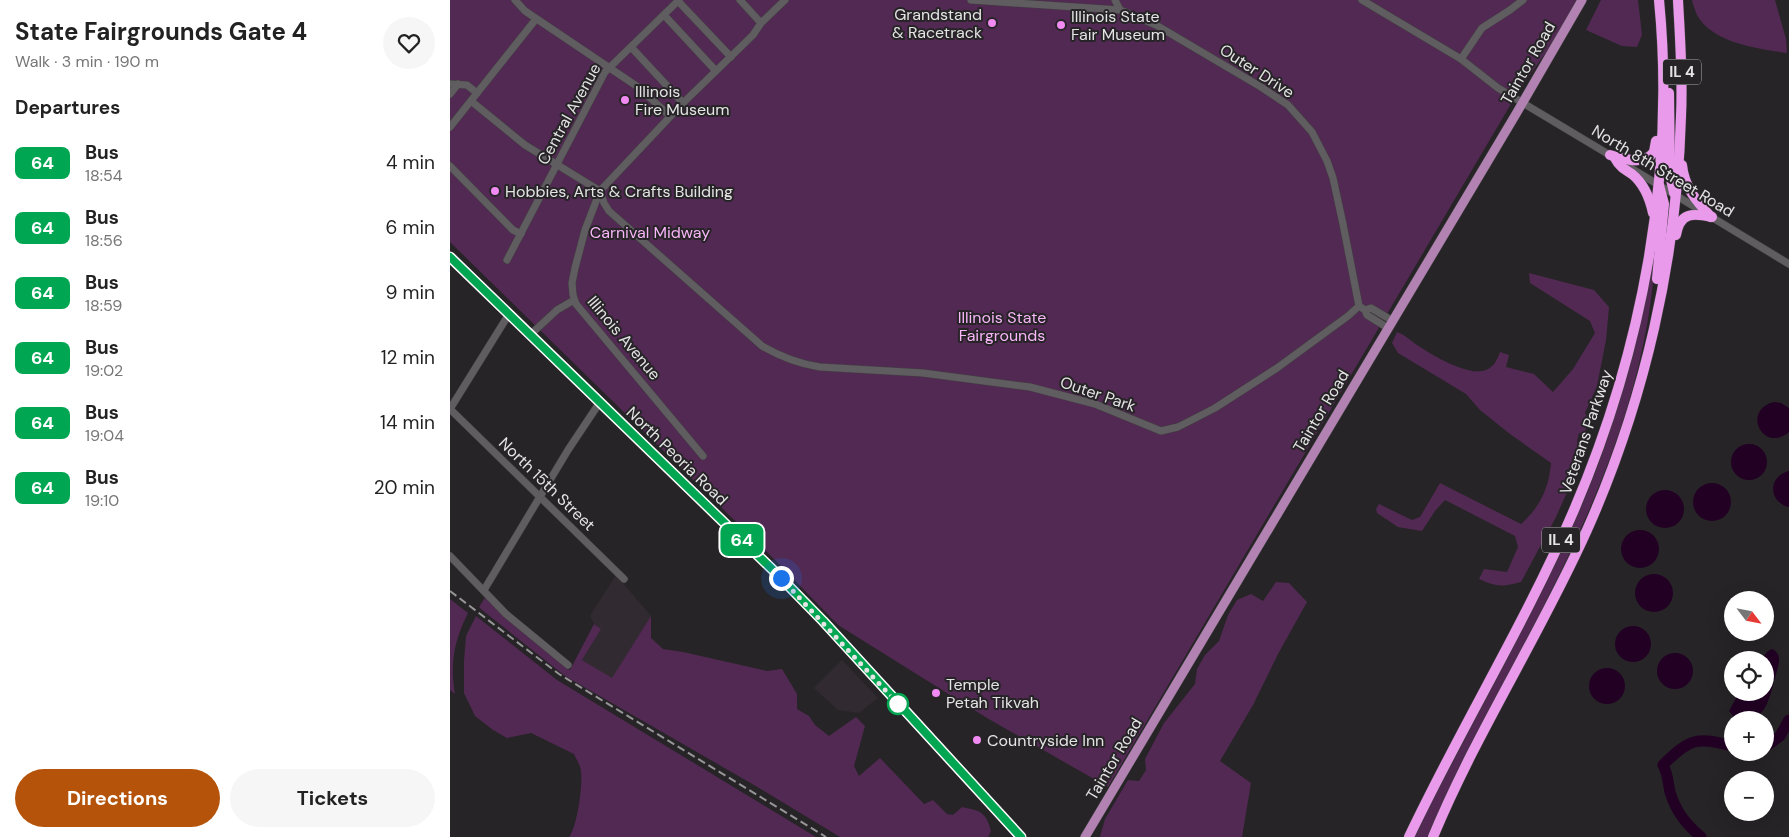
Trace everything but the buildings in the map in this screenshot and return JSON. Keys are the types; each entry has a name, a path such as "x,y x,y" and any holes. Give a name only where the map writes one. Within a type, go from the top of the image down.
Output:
{"highway":[{"name":"Veterans Parkway","path":"1409,837 1549,564 1594,461 1614,402 1642,293 1654,221 1658,184 1662,96 1662,45 1659,0"},
{"name":"IL 4","path":"1433,837 1458,781 1552,601 1590,523 1626,430 1641,381 1657,317 1676,196 1682,86 1678,0"},
{"path":"1662,45 1666,56 1668,75 1670,175 1676,196"},
{"path":"1613,157 1639,161 1649,157 1654,152 1658,82 1662,65"},
{"path":"1680,143 1682,172 1687,186 1698,203 1712,217"},
{"path":"1613,157 1619,166 1633,175 1644,189 1650,200 1654,221"},
{"path":"1657,317 1653,310 1661,249 1664,204 1662,192 1658,184"},
{"path":"1659,306 1667,292 1679,224 1684,218 1692,215 1699,214 1712,217"}],"main road":[{"name":"Taintor Road","path":"1085,837 1582,0"},
{"name":"North Peoria Road","path":"450,257 796,593 1021,837"}],"street":[{"path":"515,0 536,19 638,87 670,116"},
{"path":"740,0 761,23"},
{"name":"Illinois Avenue","path":"703,456 576,304 572,283 585,230 600,192 683,102 753,35 776,3 785,0"},
{"name":"Outer Drive","path":"972,0 1120,10 1156,25 1288,105 1302,119 1320,145 1333,178 1362,308"},
{"path":"1115,0 1120,10"},
{"path":"1461,59 1482,28 1522,0"},
{"path":"679,1 731,57"},
{"name":"Central Avenue","path":"507,260 605,72 679,1"},
{"name":"North 8th Street Road","path":"1365,1 1461,59 1498,88 1789,264"},
{"path":"664,15 716,71"},
{"path":"450,128 536,19"},
{"path":"631,47 683,102"},
{"path":"450,84 467,85 477,93"},
{"path":"450,94 458,84"},
{"path":"471,101 514,137 600,192"},
{"path":"450,166 513,230 521,234"},
{"name":"Outer Park","path":"600,192 609,211 744,332 774,353 820,367 923,373 1038,389 1095,404 1161,431 1178,428 1215,408 1362,308"},
{"path":"531,334 554,312 574,300"},
{"path":"1362,308 1371,308 1390,324"},
{"path":"450,409 509,314"},
{"path":"484,590 568,450 600,402"},
{"name":"North 15th Street","path":"450,409 624,579"},
{"path":"450,556 506,614 568,665"}],"shaded area":[{"path":"1774,402 1781,403 1789,408 1789,432 1780,437 1771,438 1759,428 1757,421 1759,413 1764,406"},
{"path":"1749,444 1756,445 1762,449 1766,455 1766,469 1762,475 1756,479 1749,480 1742,479 1736,475 1732,469 1731,462 1732,455 1736,449 1742,445"},
{"path":"1789,471 1788,507 1777,500 1773,489 1777,478"},
{"path":"1712,483 1719,484 1725,489 1730,495 1730,509 1725,515 1719,520 1712,521 1705,520 1699,515 1694,509 1693,502 1694,495 1699,489 1705,484"},
{"path":"1665,490 1672,491 1678,496 1683,502 1683,516 1678,522 1672,527 1665,528 1658,527 1652,522 1647,516 1646,509 1647,502 1652,496 1658,491"},
{"path":"1640,530 1647,531 1653,536 1658,542 1658,556 1653,562 1647,567 1640,568 1633,567 1627,562 1622,556 1621,549 1622,542 1627,536 1633,531"},
{"path":"1654,574 1661,575 1667,580 1672,586 1672,600 1667,606 1661,611 1654,612 1647,611 1641,606 1636,600 1635,593 1636,586 1641,580 1647,575"},
{"path":"616,575 651,616 612,679 582,660 600,629 594,624 590,616"},
{"path":"1633,626 1640,627 1646,631 1650,637 1650,651 1646,657 1640,661 1633,662 1626,661 1620,657 1616,651 1615,644 1616,637 1620,631 1626,627"},
{"path":"1772,649 1776,651 1779,658 1774,681 1774,651 1768,651"},
{"path":"1675,653 1682,654 1688,658 1692,664 1692,678 1688,684 1682,688 1675,689 1668,688 1662,684 1658,678 1657,671 1658,664 1662,658 1668,654"},
{"path":"842,660 878,698 859,713 838,710 814,688"},
{"path":"1607,668 1614,669 1620,673 1624,679 1624,693 1620,699 1614,703 1607,704 1600,703 1594,699 1590,693 1589,686 1590,679 1594,673 1600,669"},
{"path":"1735,701 1768,701 1763,711 1729,711"}],"green space":[{"name":"Illinois State Fairgrounds","path":"450,0 1577,0 1554,41 1518,92 1108,787 987,718 838,625 773,558 450,242"},
{"path":"1601,0 1638,0 1642,35 1637,47 1622,46 1586,30"},
{"path":"1692,0 1775,0 1786,39 1787,53 1750,47 1713,32 1704,25 1697,15"},
{"path":"1656,241 1651,296 1642,349 1630,400 1594,498 1550,594 1442,804 1428,837 1415,837 1544,587 1586,495 1612,424 1633,352"},
{"path":"1529,273 1594,290 1609,307 1606,340 1597,386 1585,413 1589,421 1584,434 1579,433 1577,441 1581,451 1568,490 1556,517 1521,582 1509,585 1490,584 1479,579 1484,569 1507,572 1518,547 1515,536 1445,500 1422,531 1398,527 1377,513 1376,509 1379,504 1412,520 1420,517 1440,483 1521,524 1538,504 1546,489 1551,463 1480,410 1466,394 1398,353 1392,343 1397,332 1443,361 1476,371 1485,370 1492,366 1500,352 1509,355 1506,367 1534,374 1553,392 1573,369 1595,333 1590,321 1530,283"},
{"path":"1276,582 1289,583 1307,602 1278,654 1253,705 1220,761 1251,783 1242,837 1100,837 1105,819 1128,780 1139,781 1146,770 1145,759 1164,723 1195,684 1197,669 1205,655 1219,641 1228,615 1237,600 1251,594 1263,601"},
{"path":"485,598 570,670 594,624 601,629 582,660 612,678 651,616 651,638 663,649 767,671 782,669 797,694 797,709 809,716 815,725 829,736 856,717 865,726 854,766 859,776 880,758 924,804 933,800 947,814 953,815 962,807 978,811 985,816 991,831 988,837 840,837 565,676 482,610 479,607"},
{"path":"450,599 468,613 459,633 454,652 455,694 450,690"},
{"path":"476,616 557,680 816,837 569,837 575,825 581,786 581,770 574,754 531,733 507,738 475,716 464,693 466,636"}],"waterway":[{"path":"1774,740 1780,736 1789,720"},
{"path":"1701,837 1678,812 1670,792 1663,765 1680,750 1694,742 1710,741 1724,744"}],"railway":[{"path":"450,591 559,674 826,837"}],"bus line":[{"name":"64","path":"450,257 774,571 823,621 1021,837"}],"place":[{"name":"Grandstand & Racetrack","path":"992,23"},
{"name":"Illinois State Fair Museum","path":"1061,25"},
{"name":"Illinois Fire Museum","path":"625,100"},
{"name":"Hobbies, Arts & Crafts Building","path":"495,191"},
{"name":"Temple Petah Tikvah","path":"936,693"},
{"name":"Countryside Inn","path":"977,740"}],"route":[{"path":"781,578 823,621 898,704"}],"park label":[{"name":"Carnival Midway","path":"650,232"}]}
